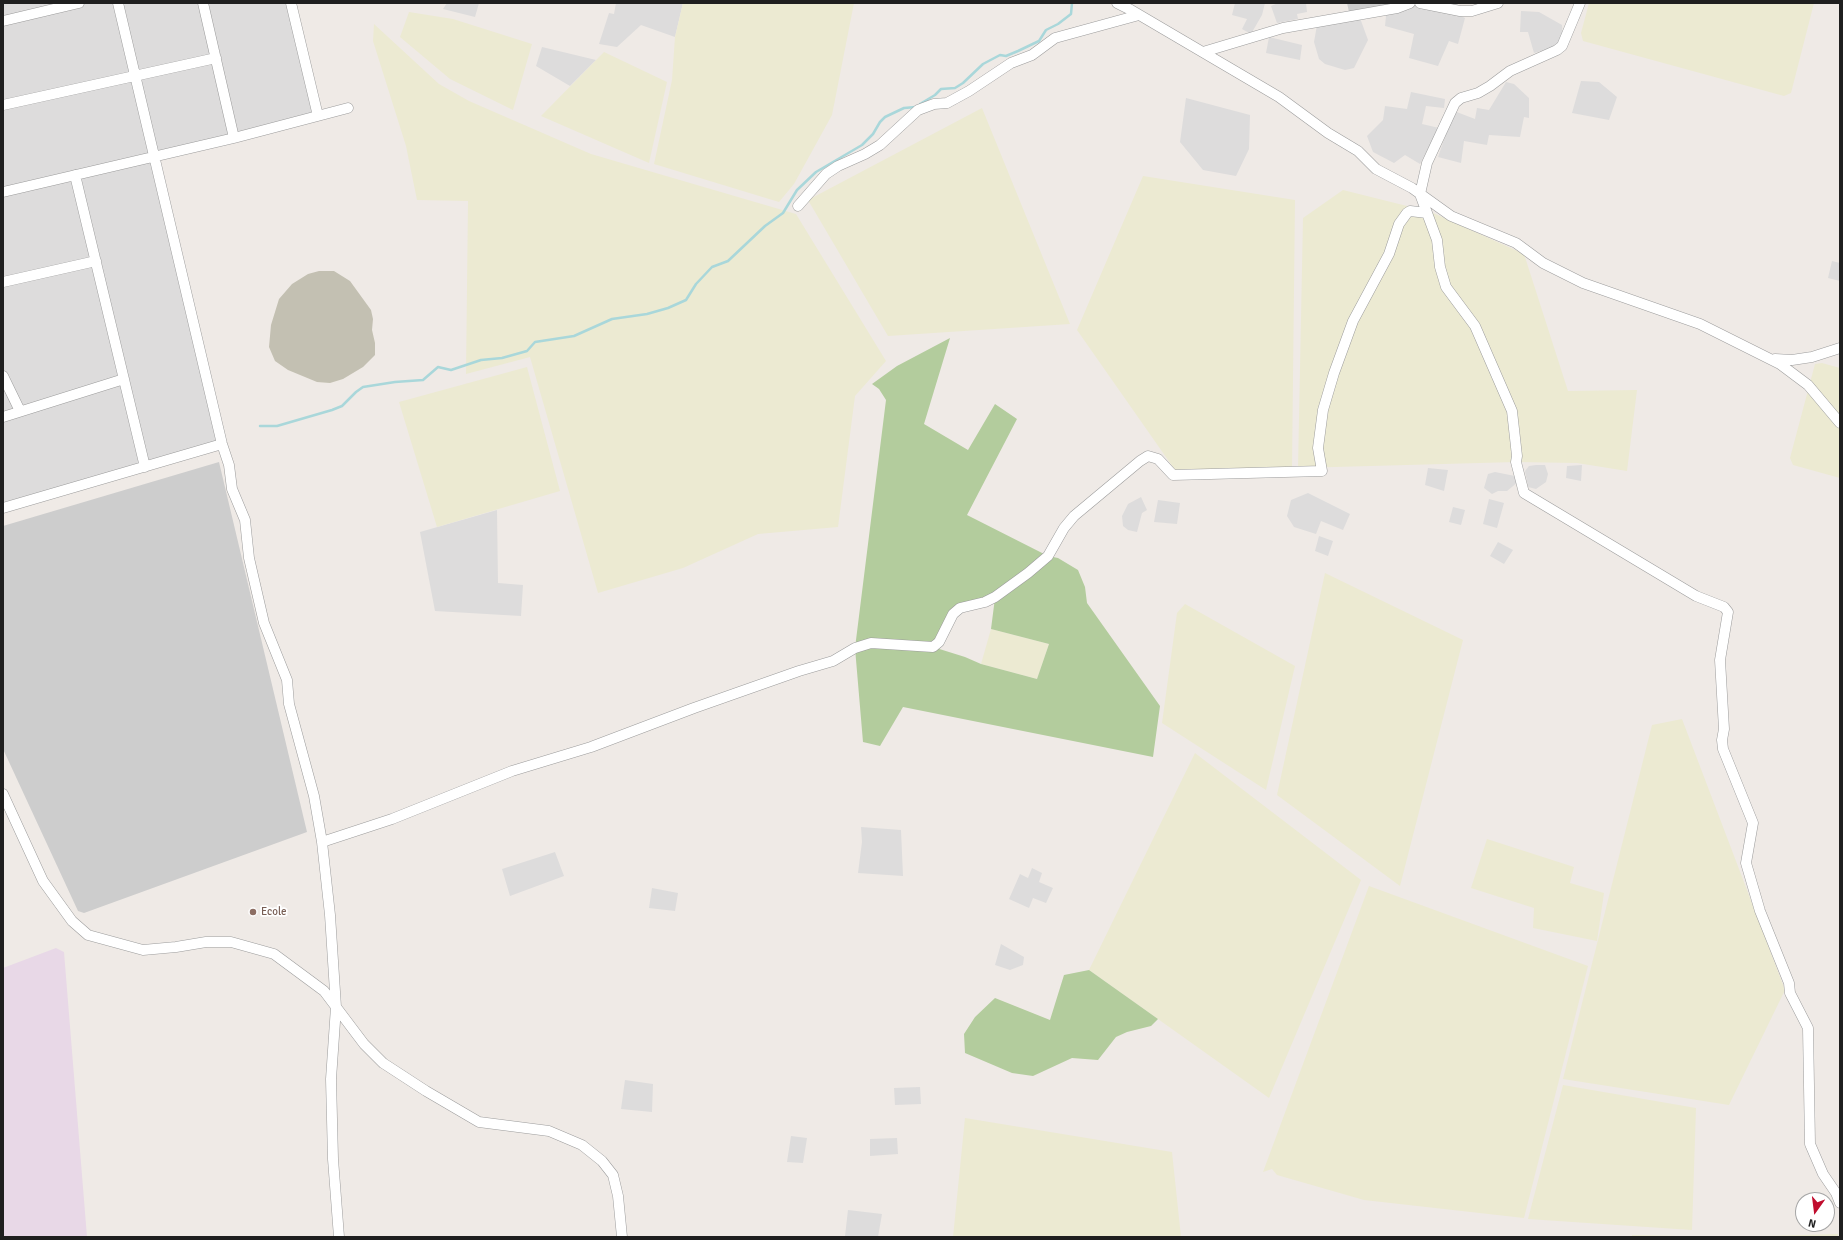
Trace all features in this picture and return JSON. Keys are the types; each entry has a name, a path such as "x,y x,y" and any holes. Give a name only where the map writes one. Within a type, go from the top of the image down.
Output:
{"street":[{"path":"3,20 36,8 79,3"},
{"path":"118,3 222,444 229,465 232,489 245,520 249,558 264,623 287,680 289,704 314,796 322,842 330,915 336,1007 331,1079 333,1159 339,1237"},
{"path":"203,3 234,138"},
{"path":"291,3 318,116"},
{"path":"1117,3 1279,97 1328,133 1358,151 1376,169 1412,188 1451,216 1516,243 1543,263 1583,283 1700,324 1780,364 1808,385 1840,423"},
{"path":"1203,52 1283,28 1397,8 1410,3"},
{"path":"1420,3 1460,11 1472,11 1498,3"},
{"path":"1580,3 1562,46 1557,50 1510,71 1478,93 1460,98 1455,103 1426,163 1420,194 1438,240 1440,267 1446,287 1475,326 1512,411 1517,456 1516,462 1524,493 1696,596 1724,607 1728,612 1720,660 1724,729 1722,740 1723,749 1753,823 1746,863 1760,912 1789,983 1790,993 1808,1028 1810,1144 1823,1174 1836,1193 1840,1203"},
{"path":"798,206 826,174 838,166 880,146 918,110 934,104 947,103 969,91 1011,63 1032,55 1055,38 1139,15"},
{"path":"3,105 216,58"},
{"path":"3,192 234,138 348,108"},
{"path":"75,175 145,467"},
{"path":"322,842 392,819 512,771 591,747 694,708 799,671 834,661 855,648 871,643 933,647 939,642 953,614 960,608 985,602 995,597 1028,573 1048,556 1064,528 1074,516 1148,456 1158,459 1173,475 1322,471 1318,448 1323,410 1334,373 1353,321 1389,254 1399,224 1407,212 1427,213"},
{"path":"3,282 96,261"},
{"path":"1770,359 1792,360 1812,357 1840,348"},
{"path":"3,376 20,411"},
{"path":"3,417 124,379"},
{"path":"3,508 222,444"},
{"path":"3,794 43,882 72,921 88,935 143,950 206,942 232,942 274,954 324,991 364,1044 383,1063 479,1122 549,1131 582,1145 602,1161 613,1175 618,1196 622,1237"}],"shaded area":[{"path":"3,3 291,3 318,116 154,157 222,444 3,508"},
{"path":"447,3 479,3 475,17 443,9"},
{"path":"616,3 683,3 675,37 641,25 617,47 599,44 609,13 614,14"},
{"path":"683,3 854,3 832,115 794,184 779,202 654,164 672,80 675,37"},
{"path":"1235,3 1265,3 1262,15 1251,34 1242,29 1247,19 1232,15"},
{"path":"1278,3 1306,3 1307,12 1297,14 1298,19 1277,23 1271,6"},
{"path":"1347,3 1392,3 1393,5 1349,12"},
{"path":"1392,3 1458,3 1455,13 1465,18 1458,44 1449,41 1438,66 1409,58 1414,34 1385,26 1387,6 1392,5"},
{"path":"1589,3 1814,3 1791,93 1784,96 1583,41 1581,33"},
{"path":"1521,11 1539,12 1562,25 1563,40 1557,47 1534,53 1528,32 1520,32"},
{"path":"409,12 453,19 532,44 513,110 450,79 400,37"},
{"path":"1360,18 1368,40 1354,68 1345,70 1325,64 1319,59 1314,42 1317,25"},
{"path":"374,24 439,84 469,101 591,154 796,214 886,361 855,396 838,527 758,534 683,568 598,593 530,357 466,374 468,201 417,200 406,146 373,41"},
{"path":"1269,37 1302,45 1300,60 1266,53"},
{"path":"542,47 596,60 570,86 536,66"},
{"path":"604,52 667,82 649,163 541,116"},
{"path":"1581,81 1599,82 1617,97 1609,120 1572,113"},
{"path":"1506,82 1514,84 1529,98 1529,118 1524,117 1520,137 1489,135 1487,145 1464,141 1461,163 1438,157 1454,111 1475,119 1477,108 1489,110"},
{"path":"1411,92 1445,99 1444,108 1426,106 1422,124 1439,128 1420,164 1405,155 1394,163 1373,152 1367,136 1383,120 1385,106 1407,109"},
{"path":"1186,98 1250,115 1249,149 1236,176 1203,170 1180,142"},
{"path":"982,108 1070,324 888,336 808,200"},
{"path":"1143,176 1295,200 1292,468 1175,470 1077,330"},
{"path":"1343,190 1431,212 1524,254 1568,391 1637,390 1627,471 1577,463 1516,462 1298,468 1303,218"},
{"path":"1832,261 1840,263 1840,281 1828,278"},
{"path":"319,271 334,271 350,281 371,310 373,319 372,330 375,343 375,355 363,367 343,379 330,383 317,382 288,370 275,361 269,347 271,325 279,299 292,284 308,274"},
{"path":"1822,363 1840,368 1840,478 1793,465 1790,458 1815,364"},
{"path":"527,367 560,491 437,527 399,402"},
{"path":"219,462 307,832 84,913 78,911 3,749 3,526"},
{"path":"1545,465 1548,474 1546,482 1536,489 1528,487 1525,471 1529,466"},
{"path":"1582,465 1581,481 1566,478 1567,466"},
{"path":"1428,468 1448,470 1444,491 1425,485"},
{"path":"1495,472 1515,476 1518,482 1507,491 1498,491 1492,494 1484,488 1488,474"},
{"path":"1308,493 1350,514 1343,530 1321,521 1316,534 1294,527 1287,516 1291,500"},
{"path":"1141,497 1147,510 1142,513 1137,532 1128,530 1123,526 1122,516 1128,504"},
{"path":"1489,499 1504,503 1497,528 1483,524"},
{"path":"1158,500 1180,503 1177,524 1154,522"},
{"path":"1453,507 1465,510 1461,525 1449,522"},
{"path":"497,510 498,583 523,585 521,616 435,611 420,532"},
{"path":"1319,536 1333,541 1328,556 1315,551"},
{"path":"1498,542 1513,550 1504,564 1490,556"},
{"path":"1325,573 1463,640 1400,886 1277,795"},
{"path":"1185,604 1295,666 1266,790 1162,723 1177,613"},
{"path":"991,629 1049,644 1037,679 981,664"},
{"path":"1682,719 1785,990 1729,1105 1563,1079 1652,725"},
{"path":"1195,753 1361,880 1269,1098 1089,970"},
{"path":"861,827 901,830 903,876 858,873 862,842"},
{"path":"1487,839 1574,867 1570,883 1604,893 1597,941 1533,928 1534,908 1471,888"},
{"path":"555,852 564,876 510,896 502,869"},
{"path":"1032,868 1042,873 1039,882 1053,888 1046,903 1033,898 1029,908 1009,899 1020,874 1028,878"},
{"path":"1369,886 1588,966 1524,1218 1364,1200 1277,1175 1272,1169 1263,1172"},
{"path":"652,888 678,893 675,911 649,908"},
{"path":"1001,944 1024,957 1023,965 1010,970 995,965"},
{"path":"56,948 64,952 87,1237 3,1237 3,968"},
{"path":"625,1080 653,1084 652,1112 621,1109"},
{"path":"1563,1085 1696,1108 1692,1230 1528,1219"},
{"path":"920,1087 921,1104 895,1105 894,1088"},
{"path":"965,1118 1172,1152 1181,1237 953,1237"},
{"path":"791,1136 807,1138 803,1163 787,1162"},
{"path":"897,1138 898,1154 870,1156 870,1139"},
{"path":"848,1210 882,1214 878,1237 845,1236"},
{"path":"1838,1234 1838,1237 1728,1237"},
{"path":"1632,1235 1728,1237 1632,1237"}],"green space":[{"path":"950,338 924,424 968,450 995,404 1017,419 967,515 1048,556 1058,558 1078,570 1085,587 1087,603 1160,706 1153,757 903,707 880,746 863,742 855,648 886,400 879,389 872,384 897,366","holes":["995,598 991,629 1049,644 1037,679 981,664 965,657 933,647 959,608"]},
{"path":"1089,970 1158,1019 1151,1026 1127,1032 1116,1037 1098,1060 1072,1058 1033,1076 1012,1073 965,1053 964,1034 975,1017 995,998 1050,1020 1064,975"}],"waterway":[{"path":"920,104 935,95 941,89 955,88 963,83 983,64 1000,55 1006,56 1039,41 1046,30 1058,24 1071,14 1072,3"},
{"path":"260,426 277,426 332,410 342,406 363,387 395,382 423,380 438,367 451,370 481,360 502,358 527,351 535,342 574,336 612,319 647,314 668,308 686,300 696,284 712,267 728,261 765,226 783,213 797,190 816,172 862,145 873,134 880,122 885,117 904,108 916,107"}],"place":[{"name":"Ecole","path":"253,912"}]}
